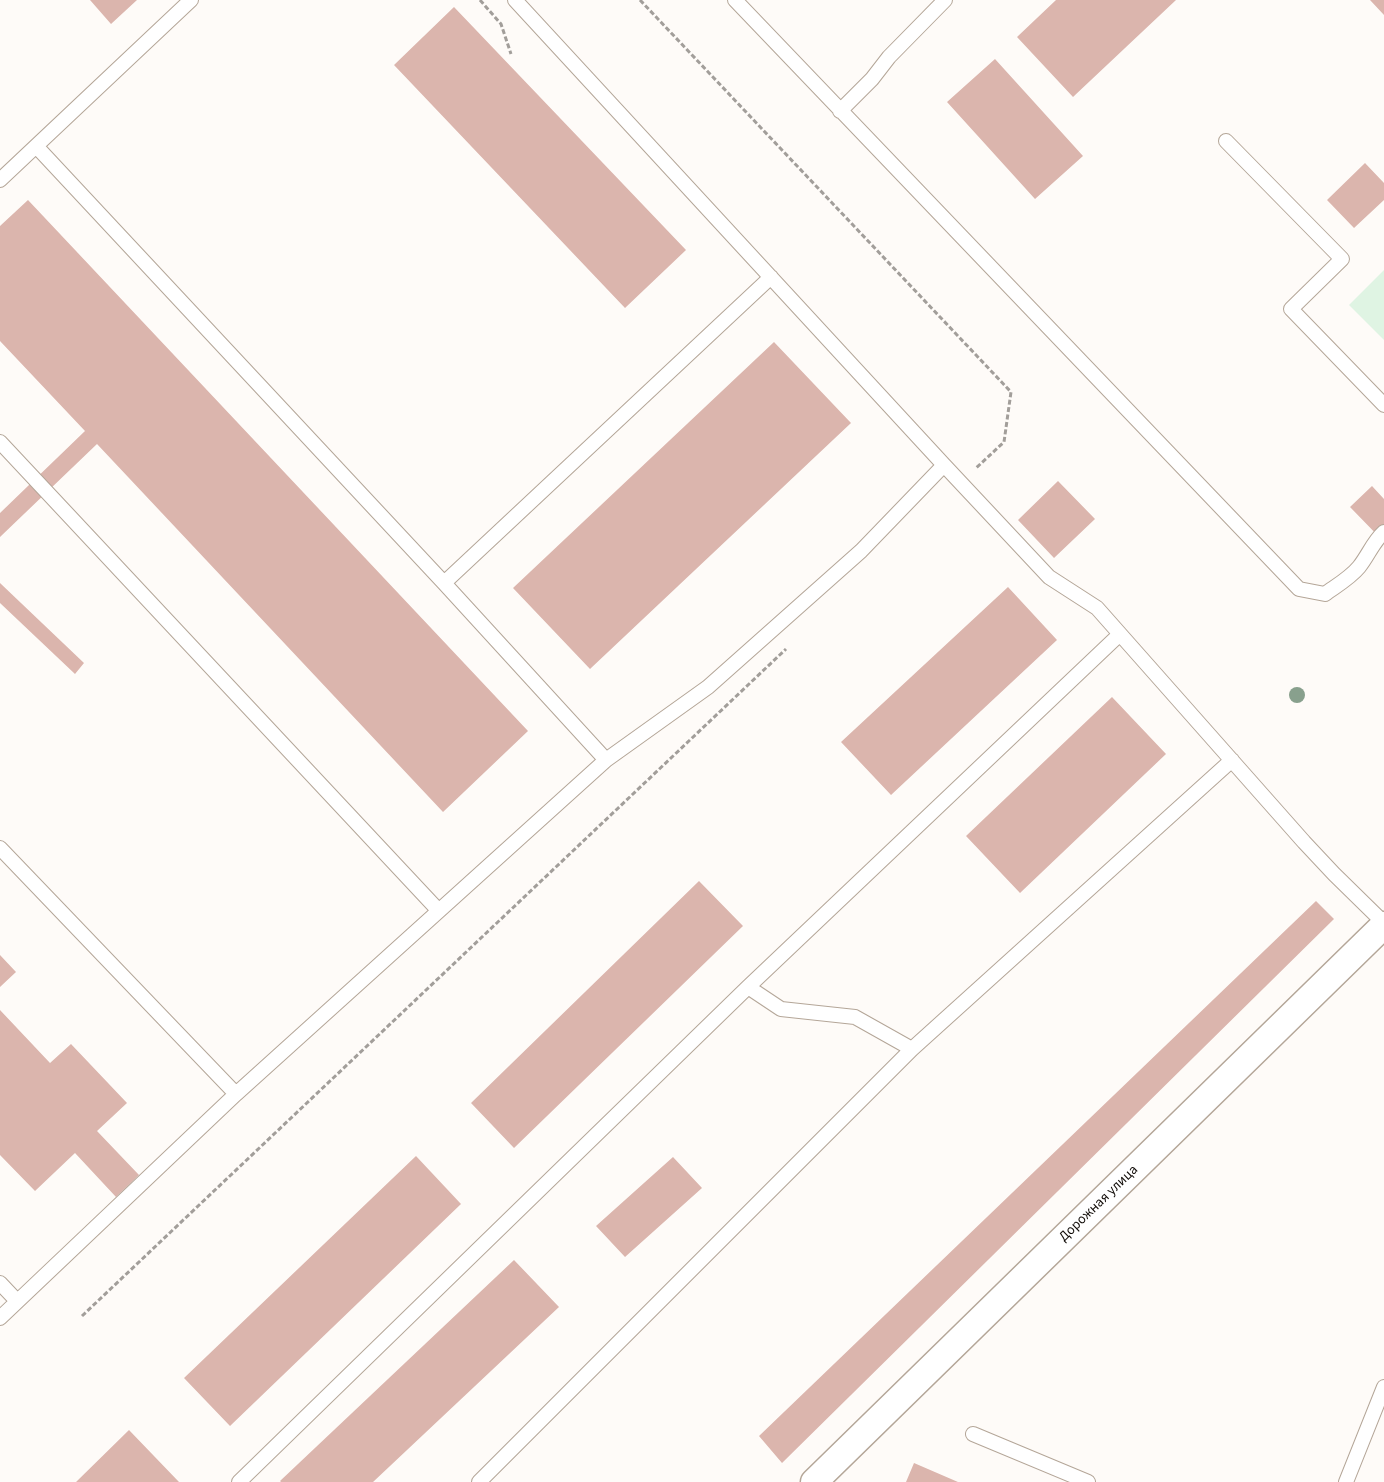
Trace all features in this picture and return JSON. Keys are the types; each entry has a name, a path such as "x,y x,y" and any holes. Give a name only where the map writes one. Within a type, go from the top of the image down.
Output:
{"street":[{"name":"Дорожная улица","path":"814,1482 1384,924"}],"lane":[{"path":"0,180 191,0"},
{"path":"515,0 1049,577 1097,608 1334,874 1384,924"},
{"path":"735,0 1299,589 1324,594 1346,580 1358,568 1384,532"},
{"path":"840,111 872,79 889,57 945,0"},
{"path":"1226,141 1342,258 1291,309 1384,405"},
{"path":"36,146 444,582 606,760"},
{"path":"444,582 771,277"},
{"path":"0,442 438,911"},
{"path":"0,1318 236,1094 438,911 606,760 708,687 861,551 944,465"},
{"path":"239,1482 748,988 1120,634"},
{"path":"479,1482 912,1050 1232,760"},
{"path":"0,848 236,1094"},
{"path":"748,988 781,1009 855,1017 912,1050"},
{"path":"0,1283 17,1301"},
{"path":"1346,1482 1384,1387"},
{"path":"973,1434 1088,1482"}],"path":[{"path":"480,0 500,24 511,54"},
{"path":"640,0 1011,392 1004,442 961,483"},
{"path":"82,1316 788,647"}],"green space":[{"path":"1384,270 1384,340 1349,305"}],"building":[{"path":"90,0 137,0 111,24"},
{"path":"1056,0 1176,0 1073,97 1017,37"},
{"path":"1370,0 1384,0 1384,15"},
{"path":"454,7 686,250 625,308 394,65"},
{"path":"995,59 1083,156 1035,199 947,102"},
{"path":"1365,163 1384,183 1384,200 1354,228 1327,200"},
{"path":"28,200 528,731 443,812 97,444 0,537 0,513 85,431 0,341 0,226"},
{"path":"774,342 851,423 590,669 513,588"},
{"path":"1058,481 1095,519 1054,558 1018,520"},
{"path":"1372,486 1384,499 1384,542 1350,507"},
{"path":"0,583 84,663 75,674 0,603"},
{"path":"1008,587 1057,640 891,795 841,742"},
{"path":"1112,697 1166,754 1020,893 966,836"},
{"path":"699,881 743,926 514,1148 471,1103"},
{"path":"1316,901 1334,919 782,1463 759,1436"},
{"path":"0,955 16,972 0,987"},
{"path":"0,1010 50,1063 71,1044 127,1103 97,1131 139,1175 116,1197 75,1153 35,1191 0,1155"},
{"path":"416,1156 461,1204 230,1426 184,1378"},
{"path":"673,1157 702,1188 625,1257 596,1226"},
{"path":"514,1260 559,1307 373,1482 280,1481"},
{"path":"129,1430 179,1482 76,1482"},
{"path":"914,1463 958,1482 906,1482"}]}
